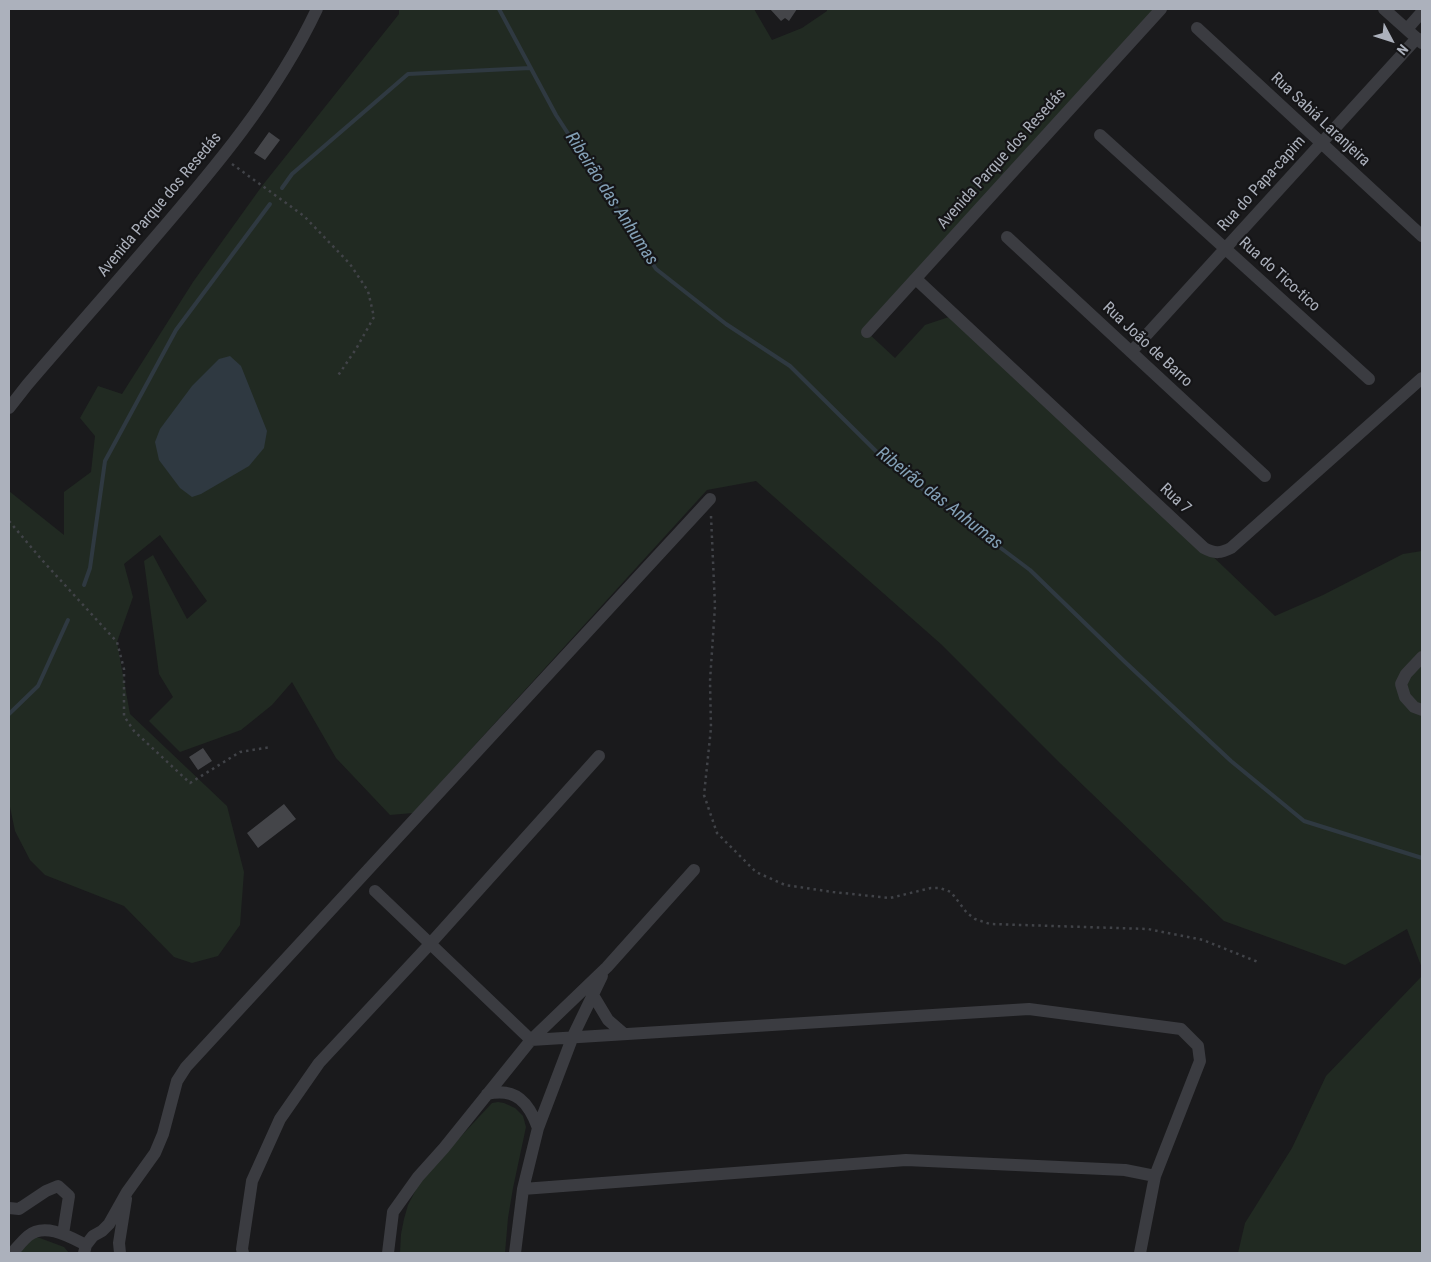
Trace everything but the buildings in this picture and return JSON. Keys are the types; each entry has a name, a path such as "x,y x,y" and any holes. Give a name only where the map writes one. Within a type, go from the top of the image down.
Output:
{"street":[{"name":"Avenida Parque dos Resedás","path":"9,408 222,158 279,79 317,9"},
{"name":"Avenida Parque dos Resedás","path":"867,332 1161,9"},
{"path":"1384,9 1420,40"},
{"path":"1407,29 1422,12"},
{"name":"Rua Sabiá Laranjeira","path":"1196,28 1422,236"},
{"name":"Rua do Papa-capim","path":"1131,352 1321,143 1420,40"},
{"name":"Rua do Tico-tico","path":"1100,135 1369,379"},
{"name":"Rua João de Barro","path":"1006,237 1265,476"},
{"name":"Rua 7","path":"916,278 1204,548 1212,552 1222,553 1231,548 1422,378"},
{"path":"12,1253 29,1234 46,1230 63,1234 85,1249 93,1236 102,1232 109,1224 127,1192 155,1153 163,1134 177,1081 186,1067 369,871 710,499"},
{"path":"1422,657 1406,674 1401,684 1405,697 1414,707 1422,710"},
{"path":"243,1253 252,1181 280,1119 319,1063 430,944 599,756"},
{"path":"388,1253 394,1212 418,1177 444,1148 531,1040 607,967 694,870"},
{"path":"375,891 531,1040 1029,1009 1181,1029 1198,1046 1200,1061 1155,1176 1140,1253"},
{"path":"515,1253 523,1189 538,1128 573,1036 607,967"},
{"path":"593,995 608,1020 623,1033"},
{"path":"487,1094 503,1092 519,1098 531,1110 538,1128"},
{"path":"523,1189 906,1160 1125,1170 1155,1176"},
{"path":"9,1208 18,1209 46,1191 58,1186 69,1196 63,1234"},
{"path":"120,1253 119,1243 127,1192"}],"path":[{"path":"222,158 304,216 350,264 368,291 374,316 356,349 337,377"},
{"path":"710,499 714,606 710,681 711,728 704,795 717,833 756,872 785,885 890,898 931,888 940,888 950,892 975,920 990,924 1148,929 1203,940 1258,962"},
{"path":"9,521 117,642 124,669 124,716 134,731 190,783 240,752 272,746"}],"shaded area":[{"path":"399,9 754,9 772,40 802,28 827,11 827,9 1161,9 867,332 895,358 925,325 955,315 1275,616 1323,595 1403,554 1422,551 1422,968 1407,929 1345,965 1224,921 1061,764 942,645 756,481 707,490 413,813 390,815 336,758 292,682 272,705 241,730 180,752 149,721 173,697 159,674 144,561 153,555 187,619 207,601 160,535 124,564 133,597 117,642 130,714 227,806 244,872 240,925 218,956 192,963 174,957 124,906 45,875 30,860 15,831 9,802 9,491 64,535 64,492 91,472 95,436 80,418 98,386 122,394 193,282 262,186 399,14"},
{"path":"230,356 241,366 267,431 264,448 249,466 201,494 192,497 180,488 159,460 155,442 160,429 192,386 219,359"},
{"path":"1422,976 1422,1253 1238,1253 1245,1223 1292,1148 1326,1076"},
{"path":"498,1102 515,1108 523,1116 526,1127 508,1218 505,1253 400,1253 401,1234 408,1205 422,1178 492,1103"},
{"path":"29,1234 64,1247 69,1253 12,1253"}],"waterway":[{"name":"Ribeirão das Anhumas","path":"499,9 556,115 656,269 726,324 790,366 889,464 1030,570 1231,761 1304,821 1422,858"},
{"path":"282,188 292,174 408,74 530,68"},
{"path":"84,585 90,568 105,461 176,330 270,204"},
{"path":"9,714 38,686 68,620"}]}
